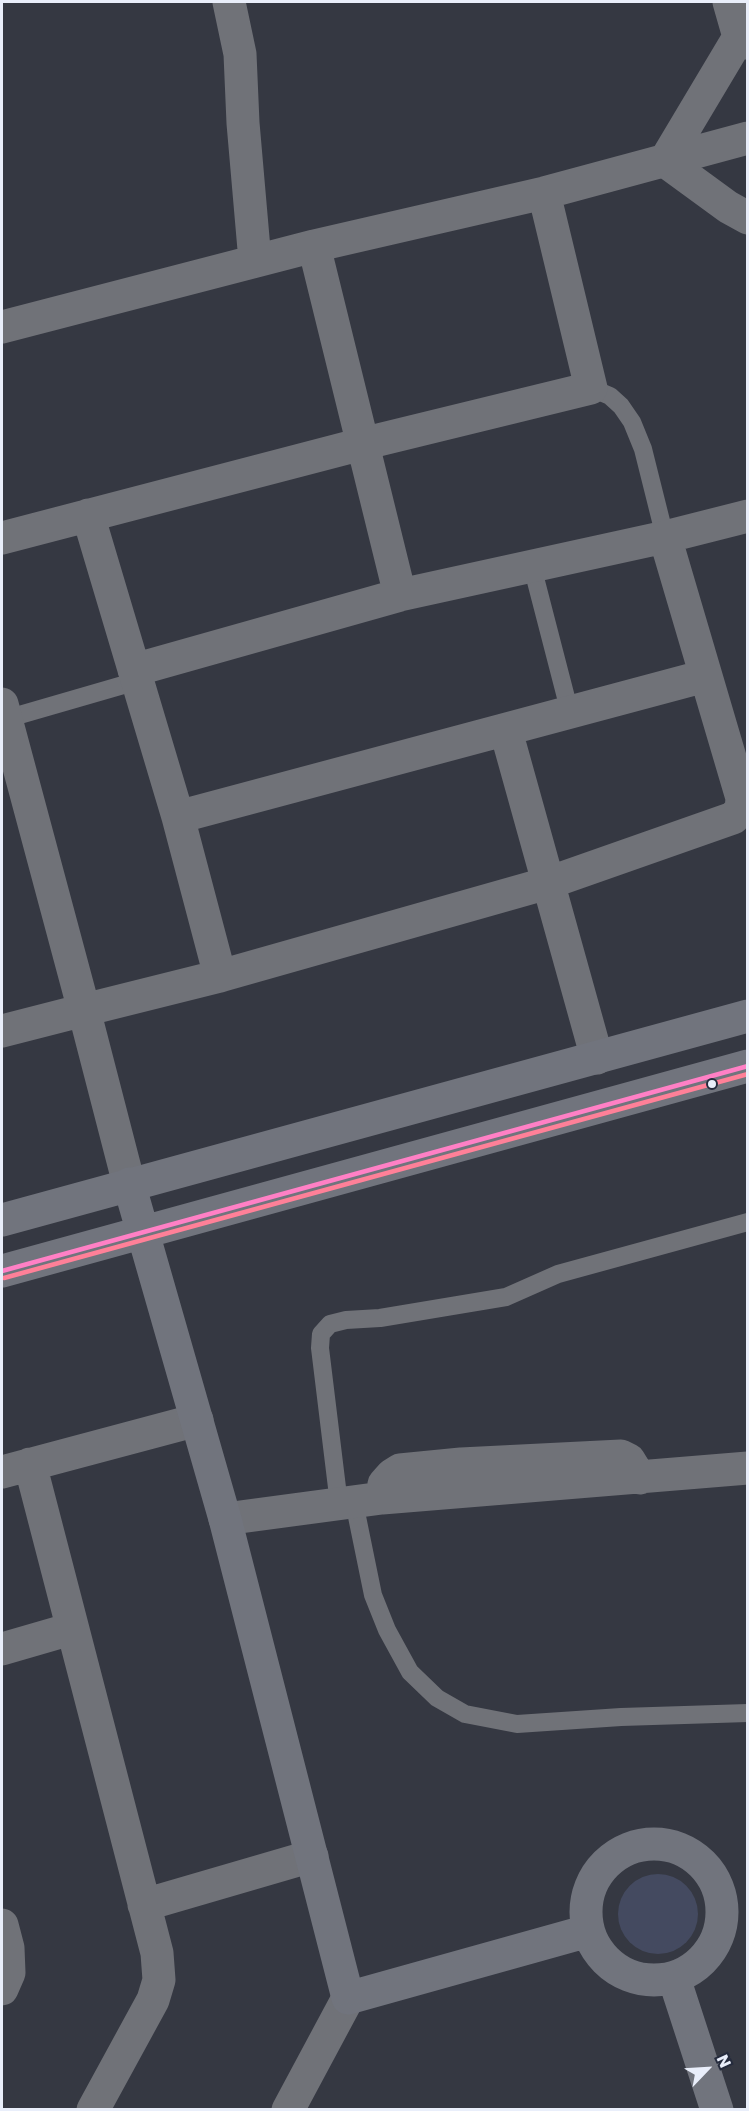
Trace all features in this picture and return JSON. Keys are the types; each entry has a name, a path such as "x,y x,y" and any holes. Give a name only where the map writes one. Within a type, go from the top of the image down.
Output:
{"street":[{"path":"229,2 240,54 243,123 255,261"},
{"path":"665,161 743,40 729,2"},
{"path":"2,327 314,246 544,193 747,138"},
{"path":"665,161 728,207 747,218"},
{"path":"2,538 362,444 591,388 544,193"},
{"path":"314,246 400,594"},
{"path":"88,515 178,817 219,976"},
{"path":"136,675 400,594 665,537 747,516"},
{"path":"2,1031 219,976 548,883 733,818 741,810 742,798 665,537"},
{"path":"178,817 705,676"},
{"path":"3,715 129,1184 225,1519 348,1998 288,2109"},
{"path":"506,731 597,1058"},
{"path":"2,1220 747,1016"},
{"path":"2,1271 747,1066"},
{"path":"93,2109 153,2000 159,1980 157,1953 71,1629 16,1468 197,1420"},
{"path":"225,1519 358,1502 462,1478 640,1478 747,1468"},
{"path":"2,1649 71,1629"},
{"path":"645,1844 665,1844 684,1850 700,1862 713,1877 734,1892 722,1916 718,1937 708,1955 693,1969 674,1978 652,1981 631,1977 612,1967 597,1951 588,1931 585,1912 588,1892 596,1874 609,1859 626,1849 645,1844"},
{"path":"144,1905 312,1856"},
{"path":"2,1924 8,1948 9,1973 2,1989"},
{"path":"348,1998 588,1931"},
{"path":"674,1978 717,2109"}],"lane":[{"path":"591,388 610,396 621,406 632,422 643,449 665,537"},
{"path":"532,566 570,713"},
{"path":"3,715 136,675"},
{"path":"747,1222 558,1274 506,1297 330,1324 321,1334 320,1348 358,1502 374,1595 387,1630 410,1672 437,1698 465,1714 517,1724 621,1717 747,1713"}],"shaded area":[{"path":"658,1874 673,1877 686,1886 695,1899 698,1914 695,1929 686,1942 673,1951 658,1954 643,1951 630,1942 621,1929 618,1914 621,1899 630,1886 643,1877"}],"transit line":[{"path":"2,1271 748,1066"},
{"path":"4,1278 748,1074"}]}
